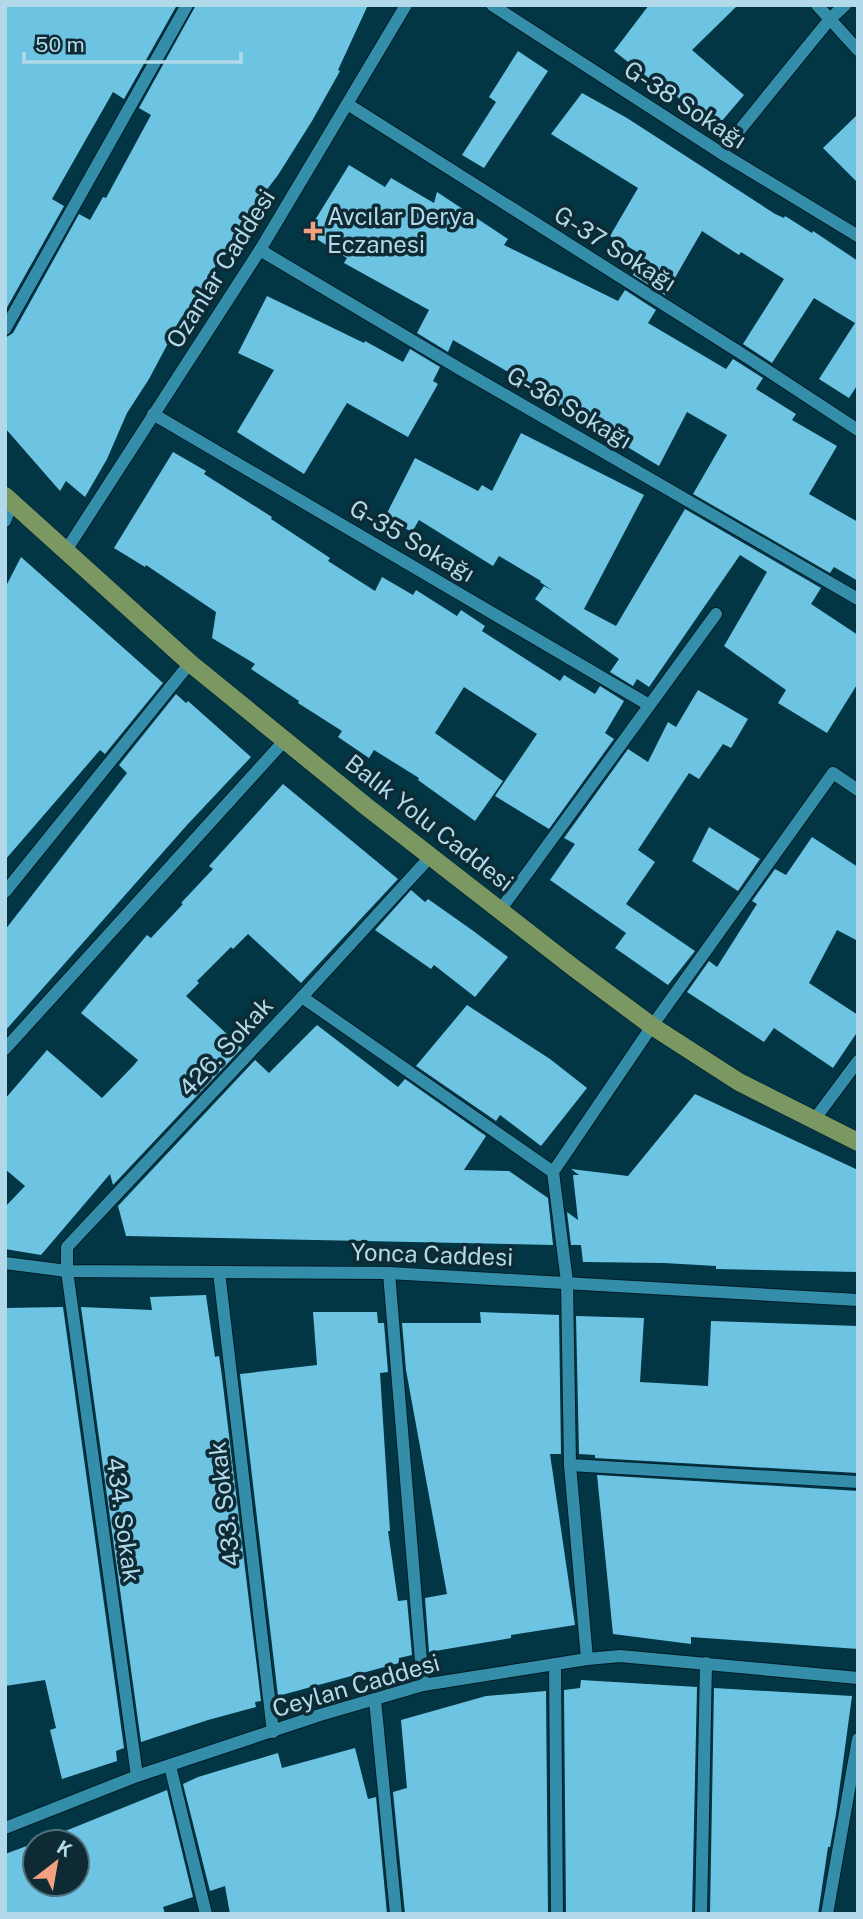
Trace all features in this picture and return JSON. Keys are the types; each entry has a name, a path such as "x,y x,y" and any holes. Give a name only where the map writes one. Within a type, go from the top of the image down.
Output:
{"main road":[{"name":"Balık Yolu Caddesi","path":"8,499 190,663 284,741 574,968 652,1026 739,1082 858,1142"}],"street":[{"path":"5,328 187,5"},
{"name":"Ozanlar Caddesi","path":"65,552 260,250 349,105 406,5"},
{"name":"G-38 Sokağı","path":"492,5 721,153 858,236"},
{"path":"817,5 858,50"},
{"path":"721,153 830,19 845,5"},
{"name":"G-37 Sokağı","path":"349,105 858,430"},
{"name":"G-36 Sokağı","path":"260,250 858,599"},
{"name":"G-35 Sokağı","path":"153,414 649,705"},
{"path":"5,521 8,499"},
{"path":"500,909 716,614"},
{"path":"5,892 190,663"},
{"path":"5,1049 284,741"},
{"path":"587,1658 570,1465 567,1282 553,1172 652,1026 833,773 858,790"},
{"name":"426. Sokak","path":"66,1270 67,1247 302,998 430,857"},
{"path":"302,998 553,1172"},
{"path":"814,1120 858,1061"},
{"name":"Yonca Caddesi","path":"5,1263 66,1270 389,1273 858,1300"},
{"name":"434. Sokak","path":"66,1270 137,1776"},
{"name":"433. Sokak","path":"219,1272 273,1732"},
{"path":"389,1273 423,1685"},
{"path":"570,1465 858,1482"},
{"name":"Ceylan Caddesi","path":"5,1828 137,1776 423,1685 587,1658 621,1656 858,1678"},
{"path":"701,1914 706,1663"},
{"path":"555,1665 557,1914"},
{"path":"375,1700 396,1914"},
{"path":"827,1914 858,1740"},
{"path":"170,1766 206,1914"}],"building":[{"path":"5,5 177,5 124,99 113,92 52,199 64,206 5,311"},
{"path":"196,5 368,5 338,70 340,71 312,121 278,175 243,221 185,316 183,315 149,379 127,413 107,459 85,497 66,481 60,491 5,428 5,338 13,333 79,214 90,220 103,197 106,198 151,115 139,108"},
{"path":"649,5 738,5 692,50 744,95 715,129 653,76 650,79 614,51"},
{"path":"518,51 548,71 484,168 462,155 496,102 489,97"},
{"path":"582,93 627,118 775,214 784,218 785,216 812,233 813,231 858,261 858,384 849,398 819,379 855,323 814,298 772,363 743,344 784,279 741,252 739,255 702,231 665,295 633,275 644,256 610,236 638,188 551,134"},
{"path":"858,114 858,183 823,148"},
{"path":"349,165 385,187 391,178 434,203 437,192 508,239 504,245 618,301 625,290 656,310 648,323 726,369 733,359 763,378 756,389 796,414 792,420 837,446 809,494 858,522 858,581 834,567 830,573 693,494 727,435 687,412 659,466 541,395 543,392 453,340 448,352 417,333 429,310 344,263 347,258 307,233"},
{"path":"267,296 364,343 365,341 403,362 410,349 440,367 433,381 438,384 408,437 347,403 304,474 237,432 274,370 238,353"},
{"path":"521,433 644,495 584,609 616,626 685,509 821,588 811,604 858,635 858,683 827,733 778,703 786,690 724,646 767,572 740,555 649,687 637,679 633,686 610,672 619,659 535,599 544,586 553,591 541,581 499,556 493,566 419,520 412,532 385,517 415,458 478,491 482,485 492,491"},
{"path":"173,452 206,471 204,474 272,517 271,519 330,558 328,561 375,591 382,577 413,595 416,590 457,616 461,610 485,626 482,631 560,681 564,675 595,694 600,686 624,701 605,733 614,739 549,829 495,796 537,734 464,687 435,733 503,781 475,821 418,780 419,778 374,750 369,758 338,737 342,731 251,669 255,664 212,638 216,612 146,565 145,567 114,548"},
{"path":"21,557 163,683 105,754 100,750 5,860 5,588"},
{"path":"698,690 748,719 731,748 723,744 699,779 689,773 638,850 655,862 626,904 695,951 668,985 615,948 626,933 550,880 575,844 564,838 628,749 648,762 668,722 676,727"},
{"path":"176,694 186,703 188,701 251,757 187,825 5,1031 5,930 127,773 119,765"},
{"path":"283,784 398,879 301,983 248,934 233,949 231,947 186,996 242,1048 113,1185 110,1174 41,1255 5,1249 5,1207 25,1186 5,1169 5,1099 47,1050 102,1098 134,1065 138,1060 81,1013 147,935 151,938 183,904 181,903 213,869 209,866"},
{"path":"709,827 760,859 738,891 692,861"},
{"path":"812,837 858,867 858,941 837,930 809,983 858,1015 858,1031 833,1068 774,1028 764,1042 687,992 709,961 717,967 757,904 752,901 775,869 786,875"},
{"path":"411,890 425,902 428,899 508,957 475,997 434,965 431,969 375,930"},
{"path":"467,1005 550,1059 587,1088 541,1146 500,1115 496,1121 416,1066"},
{"path":"317,1025 398,1087 405,1079 486,1136 464,1170 509,1171 548,1198 553,1245 126,1236 118,1206 255,1060 269,1073"},
{"path":"695,1094 858,1170 858,1272 716,1269 716,1266 664,1263 583,1262 581,1245 571,1245 567,1212 578,1220 573,1175 579,1175 571,1169 628,1176"},
{"path":"206,1295 215,1357 219,1356 222,1377 261,1701 255,1702 256,1707 141,1742 81,1307 152,1310 150,1297"},
{"path":"63,1307 124,1748 116,1751 117,1761 62,1779 50,1730 56,1728 45,1680 5,1686 5,1308"},
{"path":"313,1312 377,1312 378,1323 384,1323 388,1372 380,1373 388,1531 398,1601 407,1600 412,1655 399,1658 399,1663 278,1696 240,1374 317,1365"},
{"path":"480,1312 559,1315 561,1454 550,1454 575,1625 429,1652 425,1598 447,1594 406,1370 402,1323 481,1323"},
{"path":"576,1316 644,1318 640,1382 708,1386 711,1321 858,1326 858,1473 595,1458 595,1455 579,1454"},
{"path":"597,1475 858,1491 858,1649 691,1637 691,1644 613,1634"},
{"path":"581,1680 697,1687 692,1914 566,1914 564,1690 580,1688"},
{"path":"714,1688 852,1696 836,1814 818,1914 710,1914"},
{"path":"546,1691 548,1914 405,1914 393,1792 407,1788 401,1720 486,1696"},
{"path":"355,1748 368,1799 376,1797 387,1914 230,1914 225,1886 210,1891 183,1784 278,1753 282,1768"},
{"path":"167,1790 193,1897 163,1907 165,1914 5,1914 5,1854 21,1848 21,1898 91,1898 91,1828 73,1828"}],"place":[{"name":"Avcılar Derya Eczanesi","path":"313,231"}]}
